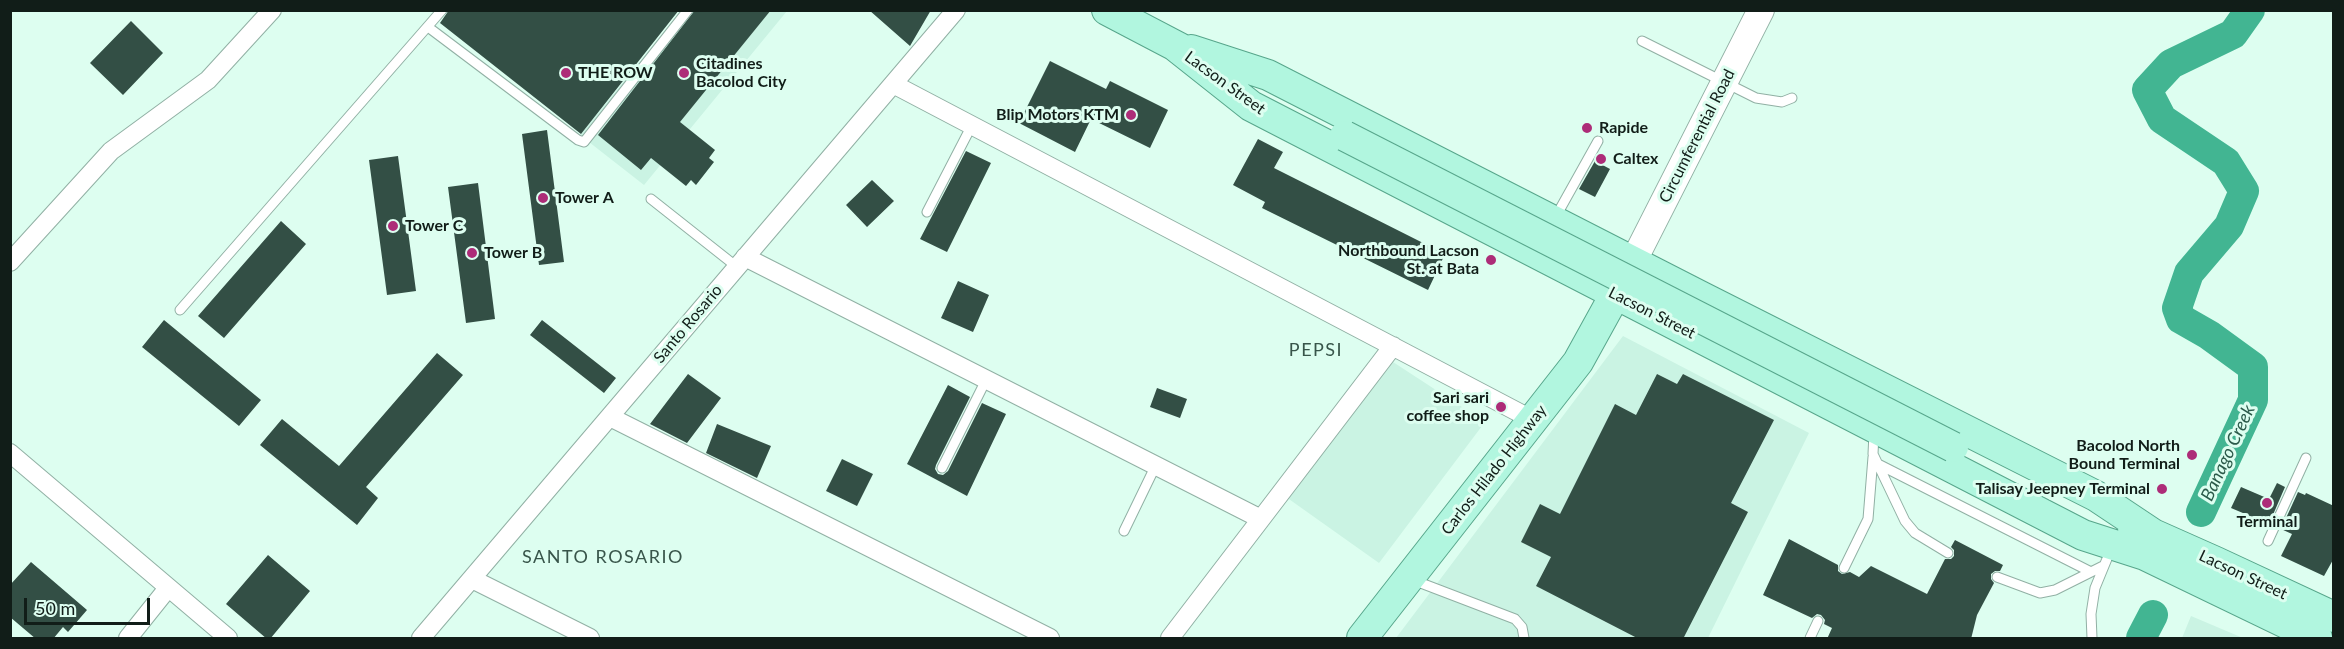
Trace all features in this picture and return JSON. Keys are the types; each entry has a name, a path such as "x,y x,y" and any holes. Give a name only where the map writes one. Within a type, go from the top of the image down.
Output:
{"main road":[{"name":"Lacson Street","path":"1107,10 1345,136 2078,511 2149,545 2317,639"},
{"name":"Circumferential Road","path":"1633,262 1761,10"},
{"name":"Lacson Street","path":"1174,45 1269,75 2096,496 2149,545 2334,617"},
{"name":"Lacson Street","path":"1174,45 1251,106 1616,294 1873,440 2083,535 2108,555 2149,545"},
{"name":"Carlos Hilado Highway","path":"1362,639 1578,362 1633,262"}],"street":[{"path":"10,262 111,152 208,80 272,10"},
{"name":"Santo Rosario","path":"422,639 956,10"},
{"path":"892,84 1533,420"},
{"path":"741,262 987,378 1261,519"},
{"path":"1170,639 1393,346"},
{"path":"610,417 1050,639"},
{"path":"10,453 228,639"},
{"path":"472,579 590,639"},
{"path":"128,639 168,588"}],"lane":[{"path":"180,310 442,10"},
{"path":"428,27 578,140 584,142 688,10"},
{"path":"1642,41 1756,98 1782,102 1792,98"},
{"path":"927,212 972,125"},
{"path":"1554,222 1598,141"},
{"path":"651,200 741,262"},
{"path":"942,468 987,378"},
{"path":"1873,440 1878,464 1905,521 1921,538 1948,553"},
{"path":"1844,568 1868,519 1873,440"},
{"path":"2268,541 2306,458"},
{"path":"1878,464 2091,572"},
{"path":"1124,531 1156,465"},
{"path":"1997,577 2040,593 2055,590 2091,572 2108,555"},
{"path":"2092,639 2092,606 2095,588 2108,555"},
{"path":"1408,578 1515,619 1522,627 1524,639"},
{"path":"1810,639 1818,621"}],"shaded area":[{"name":"Citadines Bacolod City","path":"681,11 787,11 644,185 580,135"},
{"path":"1623,336 1809,433 1708,638 1396,638"},
{"path":"1393,362 1485,422 1379,563 1286,497"},
{"path":"2191,616 2243,638 2182,638"}],"building":[{"name":"THE ROW","path":"449,10 679,10 581,134 440,23"},
{"name":"Citadines Bacolod City","path":"695,10 771,10 680,122 715,150 709,158 714,162 696,185 691,180 686,186 651,158 641,170 598,135"},
{"path":"869,10 931,10 910,46"},
{"path":"131,21 163,53 123,95 90,63"},
{"path":"1050,61 1106,89 1110,81 1168,110 1150,148 1091,119 1075,152 1019,123"},
{"name":"Tower A","path":"547,130 564,262 539,265 522,134"},
{"path":"1258,139 1283,152 1274,168 1445,254 1428,290 1262,208 1265,202 1233,185"},
{"path":"966,151 991,163 947,252 920,239"},
{"name":"Tower C","path":"398,156 416,291 387,295 369,160"},
{"path":"1595,161 1610,169 1595,197 1579,189"},
{"path":"872,180 894,201 867,227 846,205"},
{"name":"Tower B","path":"478,183 495,319 466,323 448,187"},
{"path":"281,221 306,244 224,338 198,316"},
{"path":"958,281 989,295 973,332 941,318"},
{"path":"164,320 261,400 239,426 142,347"},
{"path":"542,320 616,378 604,393 530,335"},
{"path":"437,353 463,375 366,487 378,498 357,525 260,445 282,419 339,466"},
{"path":"688,374 721,398 687,443 650,424"},
{"path":"1657,374 1677,384 1683,374 1774,420 1731,503 1748,512 1683,639 1639,639 1536,586 1551,557 1521,542 1540,504 1560,514 1615,404 1636,415"},
{"path":"948,385 970,397 936,465 935,469 938,474 943,475 948,471 982,403 1006,414 967,496 907,464"},
{"path":"1157,388 1187,399 1180,418 1150,407"},
{"path":"717,424 771,446 757,478 706,453"},
{"path":"842,459 873,474 857,506 826,491"},
{"path":"2277,483 2285,487 2269,524 2231,508 2241,487 2269,499"},
{"path":"2298,492 2305,495 2306,493 2334,506 2334,558 2324,576 2281,556 2292,534 2281,529"},
{"path":"1789,539 1838,565 1838,571 1842,574 1850,572 1859,577 1871,566 1927,594 1945,559 1951,559 1954,556 1954,550 1951,547 1955,540 2003,565 2000,571 1991,574 1994,583 1977,615 1971,639 1827,639 1832,628 1824,624 1825,620 1821,615 1817,614 1812,618 1763,595"},
{"path":"268,555 310,591 270,639 267,639 226,604"},
{"path":"31,562 87,610 68,632 63,627 53,639 36,639 10,617 10,585"}],"waterway":[{"name":"Banago Creek","path":"2201,512 2253,400 2253,367 2209,335 2181,319 2177,308 2189,273 2229,226 2244,191 2226,162 2162,119 2147,90 2171,64 2233,34 2250,10"},
{"name":"Banago Creek","path":"2141,638 2153,615"}],"place":[{"name":"THE ROW","path":"566,73"},
{"name":"Citadines Bacolod City","path":"684,73"},
{"name":"Blip Motors KTM","path":"1131,115"},
{"name":"Rapide","path":"1587,128"},
{"name":"Caltex","path":"1601,159"},
{"name":"Tower A","path":"543,198"},
{"name":"Tower C","path":"393,226"},
{"name":"Tower B","path":"472,253"},
{"name":"Northbound Lacson St. at Bata","path":"1491,260"},
{"name":"Sari sari coffee shop","path":"1501,407"},
{"name":"Bacolod North Bound Terminal","path":"2192,455"},
{"name":"Talisay Jeepney Terminal","path":"2162,489"},
{"name":"Terminal","path":"2267,503"}],"district":[{"name":"PEPSI","path":"1316,350"},
{"name":"SANTO ROSARIO","path":"603,557"}]}
